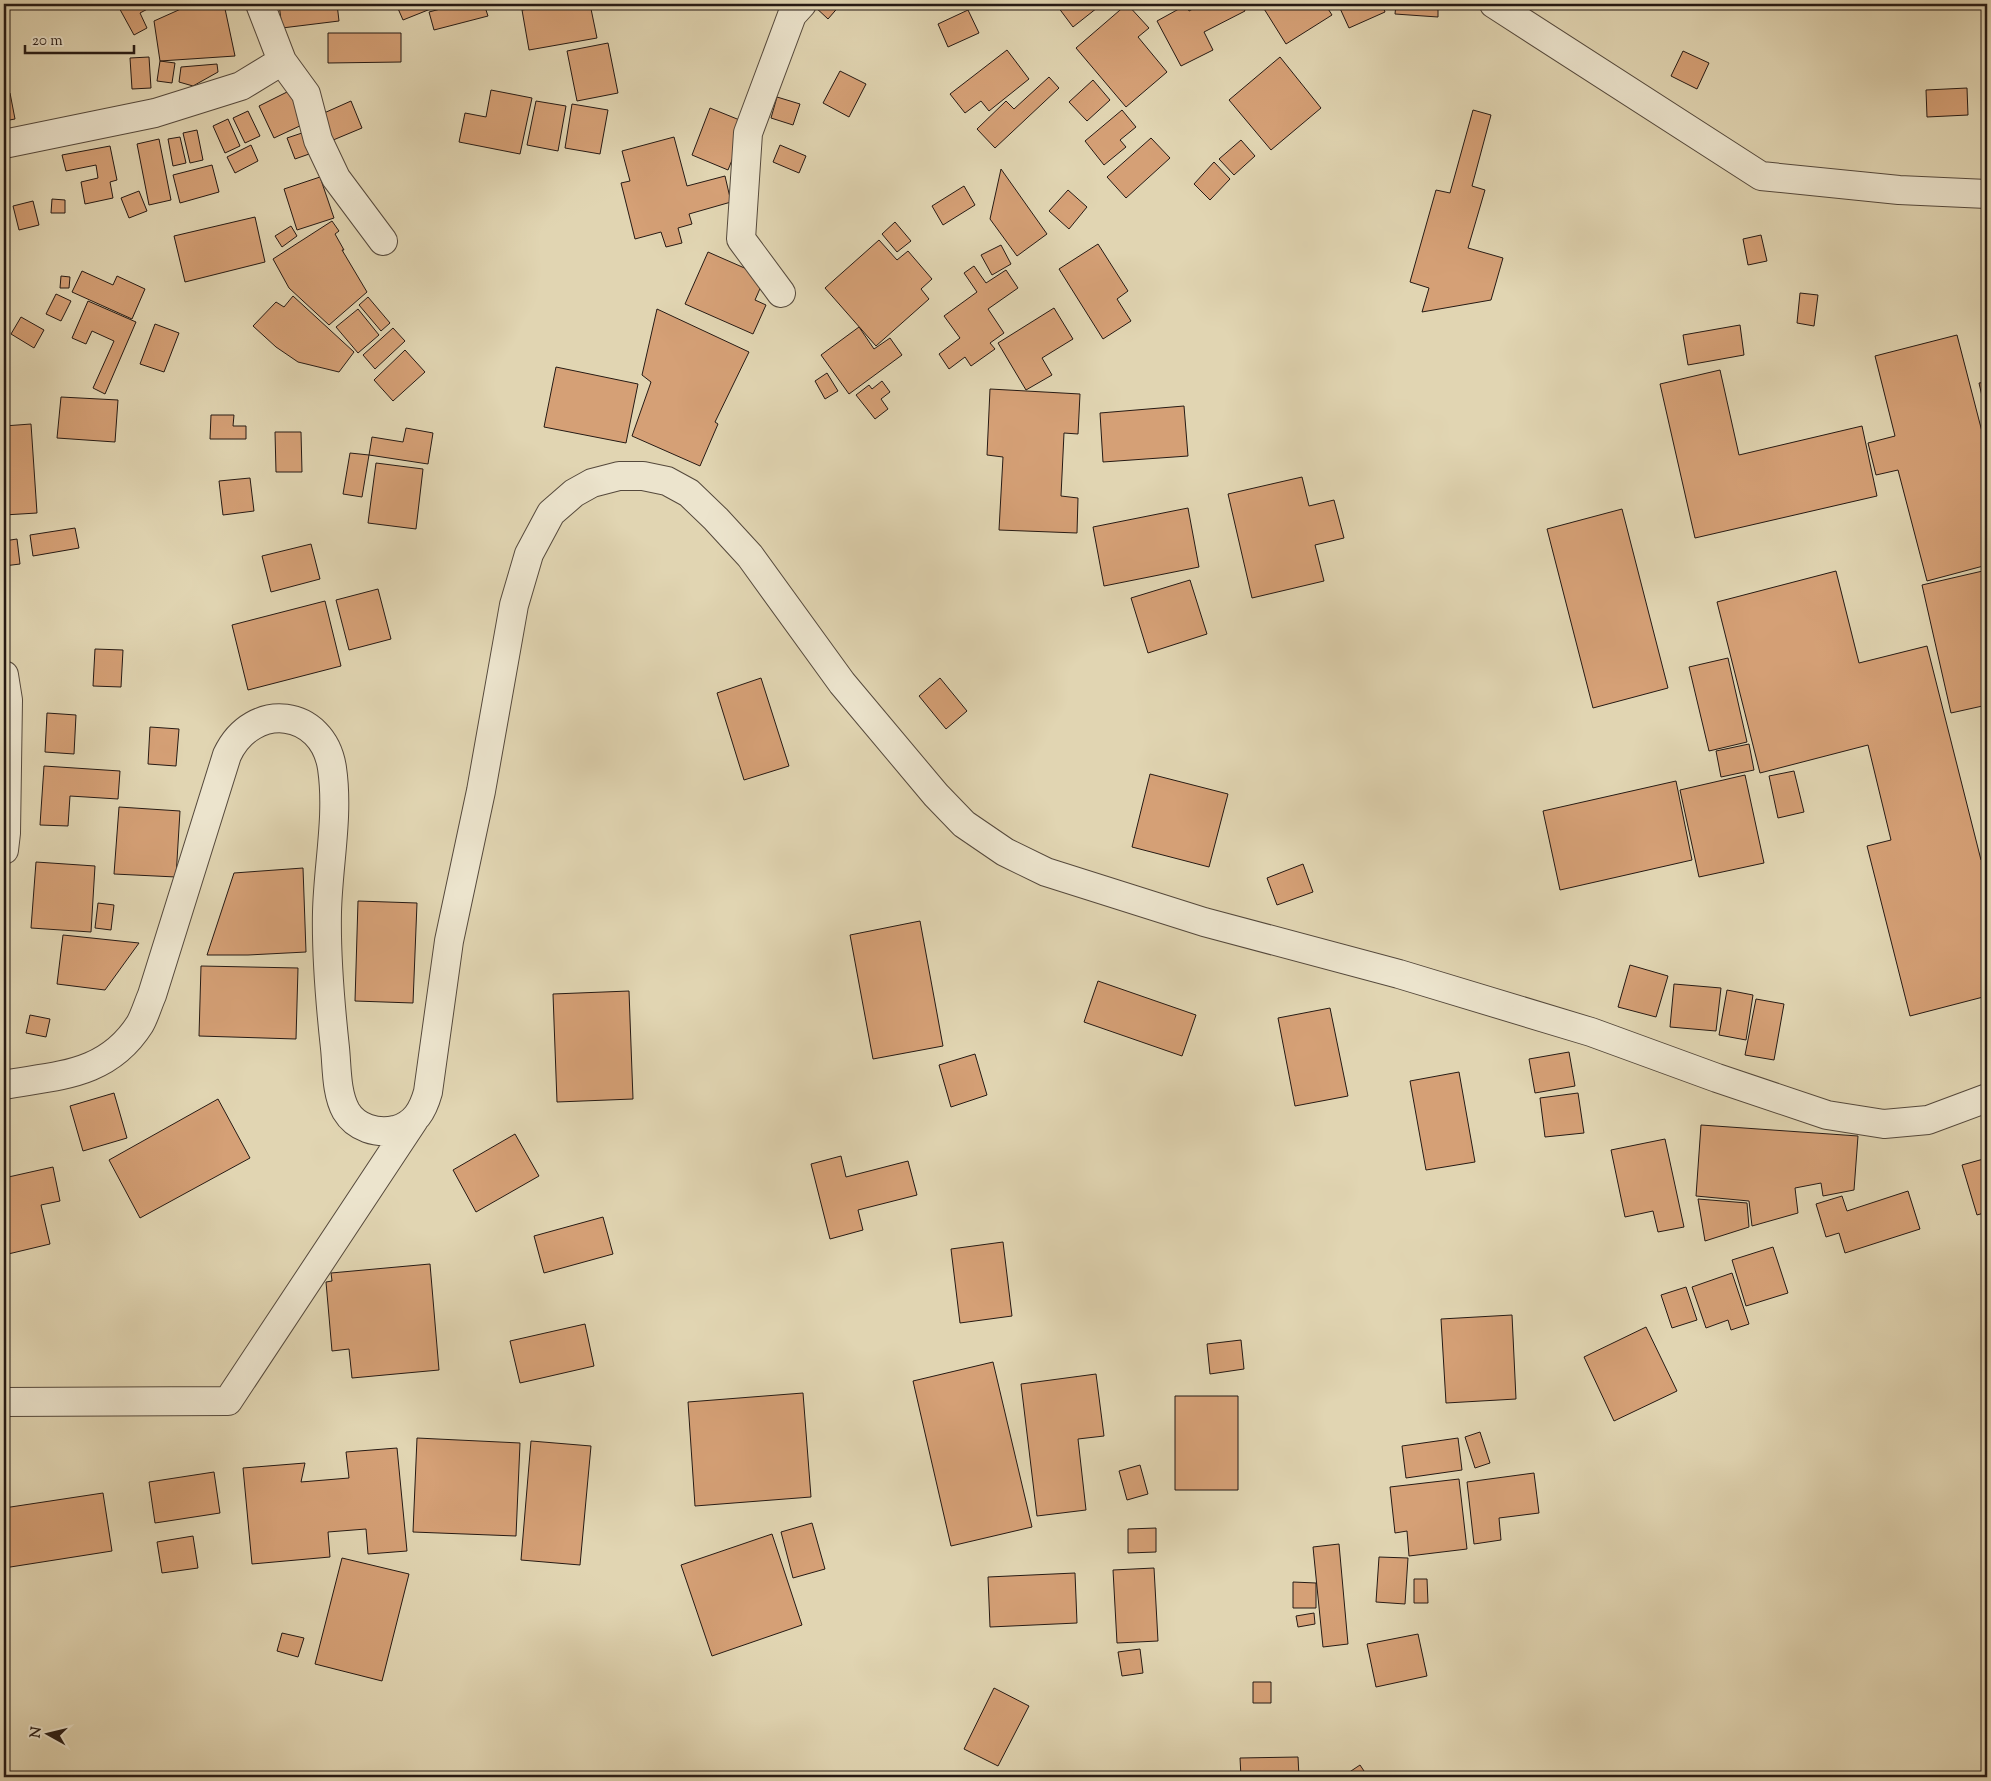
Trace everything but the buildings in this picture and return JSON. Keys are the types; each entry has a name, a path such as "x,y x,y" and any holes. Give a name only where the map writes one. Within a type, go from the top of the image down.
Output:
{"street":[{"path":"260,4 282,61 306,94 318,140 336,178 383,241"},
{"path":"781,293 741,239 748,133 792,15 802,4"},
{"path":"1494,4 1761,176 1899,190 1987,194"},
{"path":"4,144 156,113 241,86 282,61"},
{"path":"4,1402 228,1401 424,1107 428,1092 449,941 480,791 514,605 529,554 551,513 568,498 592,483 619,476 644,476 667,481 689,493 750,556 842,683 936,795 971,829 1005,852 1046,872 1204,922 1399,974 1591,1032 1826,1115 1884,1124 1928,1120 1987,1098"},
{"path":"4,675 8,700 6,833 4,850"},
{"path":"4,1085 80,1072 99,1064 118,1049 140,1023 152,995 227,755 233,742 249,727 260,721 284,719 297,722 312,731 328,751 332,767 334,789 327,912 328,988 339,1092 346,1111 356,1122 370,1129 385,1132 400,1129 414,1120"}]}
